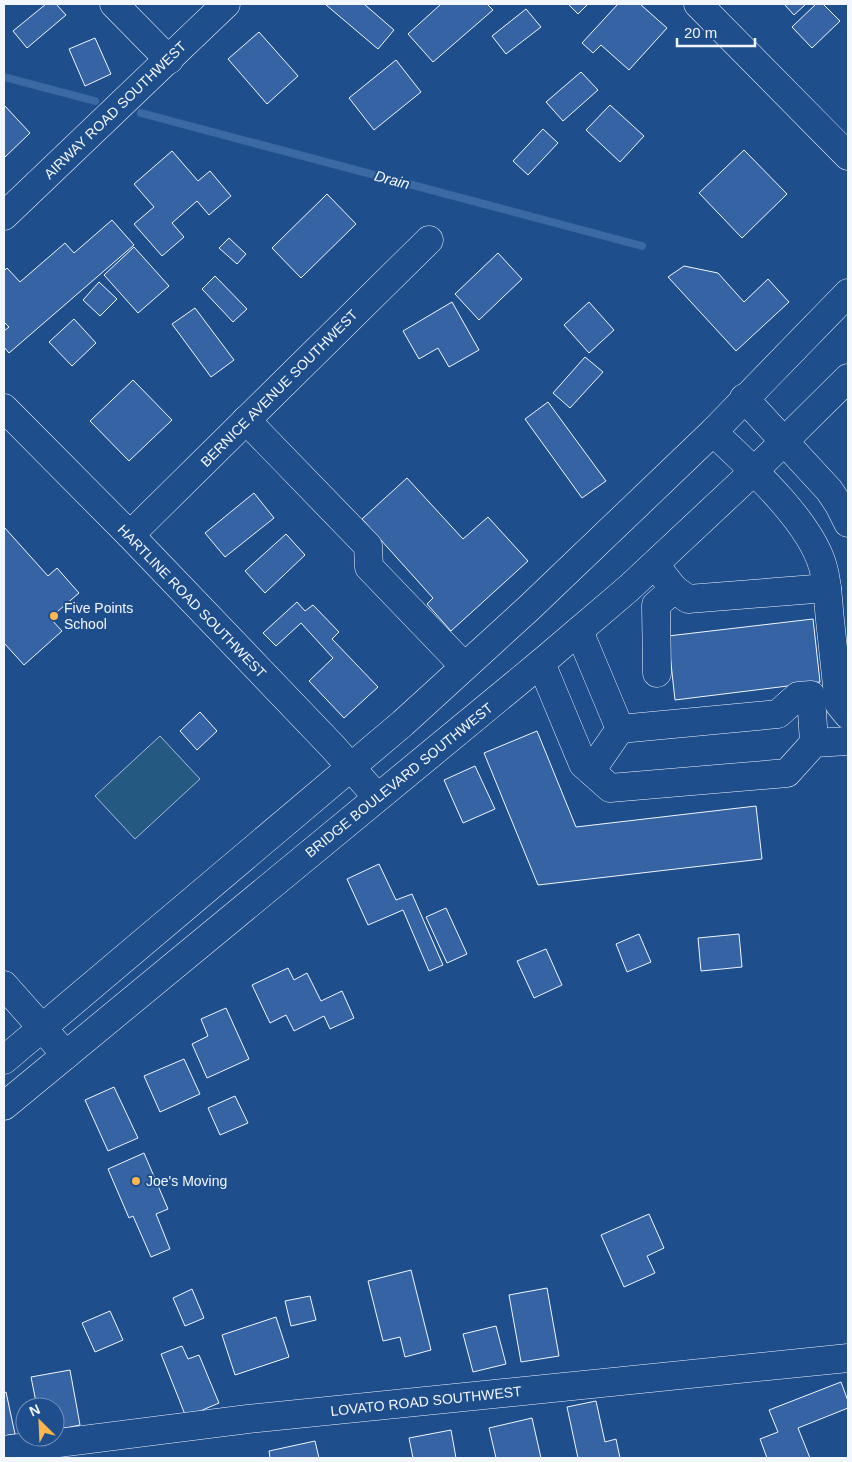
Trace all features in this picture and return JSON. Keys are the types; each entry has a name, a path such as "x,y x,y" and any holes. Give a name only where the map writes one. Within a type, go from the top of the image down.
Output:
{"main road":[{"path":"114,4 169,60"},
{"name":"AIRWAY ROAD SOUTHWEST","path":"4,216 226,4"},
{"path":"698,4 848,156"},
{"name":"BERNICE AVENUE SOUTHWEST","path":"130,535 429,240"},
{"path":"4,1060 351,767 529,608 713,432 848,293"},
{"name":"BRIDGE BOULEVARD SOUTHWEST","path":"4,1106 377,797 541,664 654,565 754,471 848,378"},
{"path":"744,398 829,490 848,523"},
{"name":"HARTLINE ROAD SOUTHWEST","path":"4,408 130,535 351,767 377,797"},
{"path":"246,420 368,546 369,567 464,666"},
{"path":"713,432 754,471 793,514 815,547 823,566 827,588 839,704 848,715"},
{"path":"654,565 674,589 688,599 827,588"},
{"path":"657,674 656,605 674,589"},
{"path":"579,631 620,729"},
{"path":"541,664 583,764 610,788 787,773 814,743 848,741"},
{"path":"591,771 620,729 778,714 798,696 811,695 814,743"},
{"path":"4,985 66,1055"},
{"name":"LOVATO ROAD SOUTHWEST","path":"4,1450 248,1419 848,1358"}],"shaded area":[{"path":"160,736 200,779 135,839 95,796"}],"building":[{"path":"46,4 56,4 66,15 27,48 13,31"},
{"path":"325,4 364,4 394,30 378,49"},
{"path":"441,4 487,4 493,10 433,62 408,34"},
{"path":"568,4 588,4 578,14"},
{"path":"618,4 640,4 667,28 629,70 601,45 593,53 582,43"},
{"path":"784,4 806,4 794,15"},
{"path":"816,4 823,4 840,21 812,48 792,27"},
{"path":"526,9 541,27 506,54 492,36"},
{"path":"259,32 298,76 267,104 228,59"},
{"path":"95,38 111,74 85,86 69,49"},
{"path":"396,60 421,92 374,130 349,98"},
{"path":"581,72 598,90 563,121 546,102"},
{"path":"4,105 30,133 4,158"},
{"path":"610,105 644,136 620,162 586,130"},
{"path":"543,129 558,143 528,175 513,161"},
{"path":"744,150 787,194 742,238 699,193"},
{"path":"172,151 198,181 210,171 231,196 209,215 197,201 172,223 184,237 162,256 134,224 154,207 134,184"},
{"path":"327,194 356,224 301,278 272,248"},
{"path":"112,220 134,245 9,353 4,347 4,331 9,327 4,322 4,271 7,268 20,282 65,243 74,253"},
{"path":"229,238 246,254 237,264 219,248"},
{"path":"134,247 169,286 138,313 104,275"},
{"path":"498,253 522,279 479,320 455,294"},
{"path":"684,266 718,273 744,302 768,279 789,302 736,351 668,277"},
{"path":"215,276 247,309 233,322 202,289"},
{"path":"99,282 117,299 100,316 83,300"},
{"path":"452,302 479,350 449,367 438,348 419,359 403,331"},
{"path":"589,302 614,330 589,353 564,325"},
{"path":"195,308 234,360 211,377 172,324"},
{"path":"74,319 96,343 72,366 49,342"},
{"path":"585,357 603,372 570,408 553,393"},
{"path":"133,380 172,420 129,461 90,421"},
{"path":"548,402 606,481 582,498 525,419"},
{"path":"407,478 463,539 488,517 528,561 451,631 427,604 433,598 362,519"},
{"path":"254,493 274,518 225,557 205,533"},
{"path":"4,527 48,576 57,568 79,593 50,618 62,631 24,665 4,643"},
{"path":"286,534 305,555 265,593 245,571"},
{"path":"297,602 305,611 313,605 339,632 332,639 378,687 344,718 309,681 333,658 301,623 276,646 263,633"},
{"path":"813,619 820,682 675,700 668,636"},
{"path":"200,712 217,731 197,750 180,731"},
{"path":"537,731 576,827 756,806 762,859 538,885 484,753"},
{"path":"475,766 495,809 463,823 444,780"},
{"path":"379,864 396,900 412,894 443,965 429,971 403,910 368,925 347,879"},
{"path":"446,908 467,954 447,963 426,917"},
{"path":"639,934 651,962 627,972 616,944"},
{"path":"739,934 742,967 701,971 698,938"},
{"path":"546,949 562,985 534,998 517,961"},
{"path":"288,968 294,980 307,973 321,1001 342,991 354,1018 330,1029 324,1016 294,1031 286,1015 270,1023 252,985"},
{"path":"226,1008 249,1059 207,1078 192,1044 208,1036 201,1019"},
{"path":"184,1059 200,1094 160,1112 144,1076"},
{"path":"114,1087 138,1138 108,1151 85,1100"},
{"path":"235,1096 248,1123 220,1135 208,1108"},
{"path":"144,1153 168,1209 156,1214 170,1249 151,1257 133,1216 129,1218 108,1169"},
{"path":"649,1214 664,1248 647,1256 655,1273 624,1287 601,1235"},
{"path":"411,1270 431,1350 405,1357 400,1337 383,1341 368,1281"},
{"path":"547,1288 559,1356 521,1362 509,1295"},
{"path":"192,1289 204,1318 185,1326 173,1298"},
{"path":"310,1296 316,1320 291,1326 285,1301"},
{"path":"110,1311 123,1340 95,1352 82,1323"},
{"path":"276,1317 289,1357 235,1375 222,1335"},
{"path":"496,1326 506,1364 473,1372 463,1334"},
{"path":"182,1346 188,1359 199,1355 219,1403 186,1417 161,1354"},
{"path":"70,1370 80,1425 65,1428 65,1397 35,1397 31,1377"},
{"path":"841,1382 848,1401 848,1408 798,1428 810,1458 767,1458 760,1439 778,1432 769,1410"},
{"path":"6,1392 15,1434 4,1436 4,1393"},
{"path":"596,1401 605,1442 616,1439 620,1458 578,1458 567,1407"},
{"path":"532,1418 541,1458 496,1458 489,1428"},
{"path":"451,1430 456,1458 413,1458 409,1438"},
{"path":"315,1441 319,1458 270,1458 269,1451"}],"waterway":[{"name":"Drain","path":"4,77 95,101"},
{"name":"Drain","path":"141,113 642,246"}],"place":[{"name":"Five Points School","path":"54,616"},
{"name":"Joe's Moving","path":"136,1181"}]}
